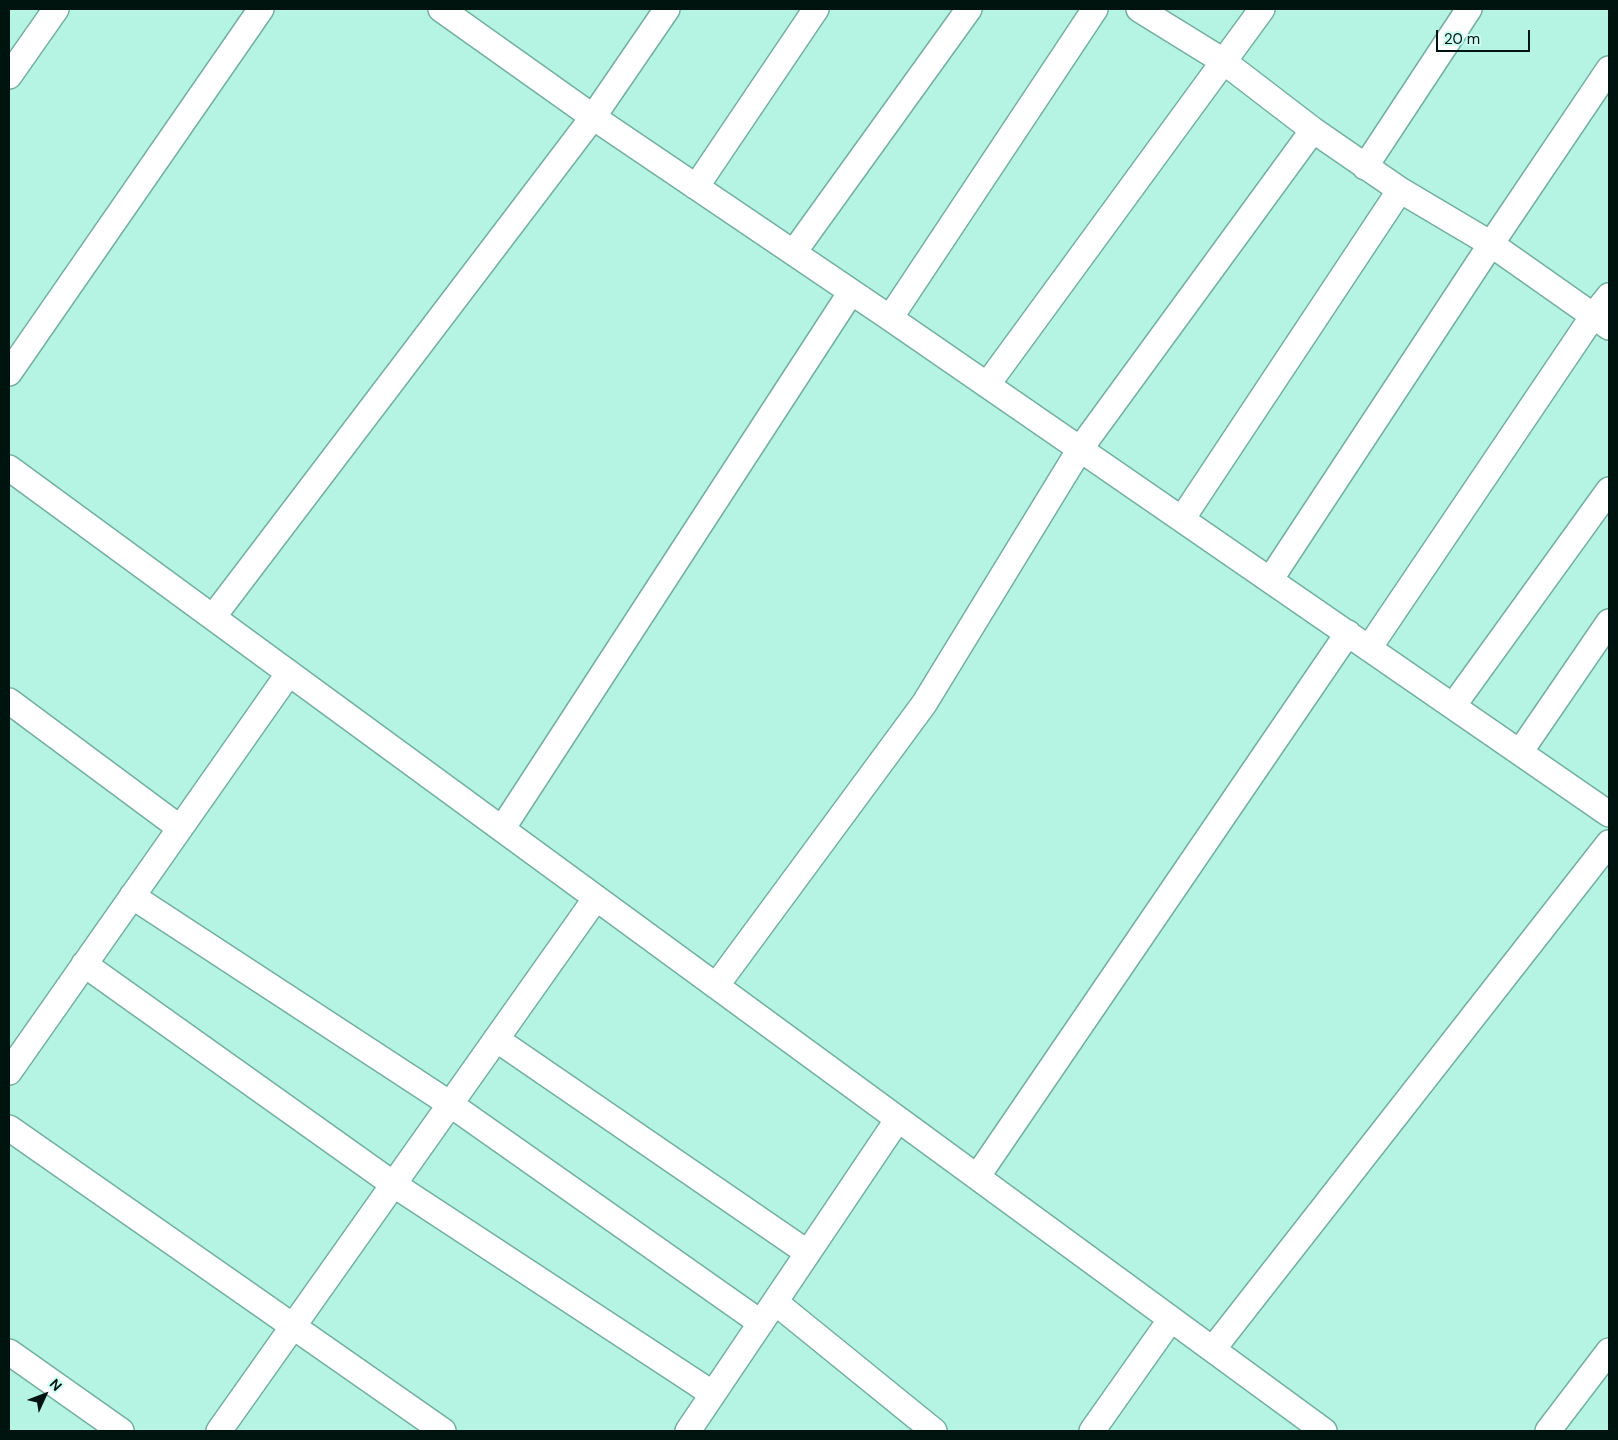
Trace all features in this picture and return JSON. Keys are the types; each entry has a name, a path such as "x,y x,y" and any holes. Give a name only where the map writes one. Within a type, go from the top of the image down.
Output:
{"street":[{"path":"9,76 56,9"},
{"path":"9,373 261,9"},
{"path":"441,9 594,117 794,252 1609,814"},
{"path":"213,617 594,117 667,9"},
{"path":"696,187 816,9"},
{"path":"794,252 969,9"},
{"path":"890,318 1095,9"},
{"path":"1139,9 1223,61 1313,130 1400,190 1491,244 1601,322"},
{"path":"987,385 1262,9"},
{"path":"1366,166 1469,9"},
{"path":"1270,580 1491,244 1609,69"},
{"path":"716,986 924,704 1080,449 1313,130"},
{"path":"1182,519 1400,190"},
{"path":"502,830 852,292"},
{"path":"1369,648 1601,322 1609,296"},
{"path":"9,468 1324,1431"},
{"path":"1453,706 1609,490"},
{"path":"1520,752 1609,622"},
{"path":"977,1177 1348,633"},
{"path":"9,1072 289,673"},
{"path":"9,701 180,828"},
{"path":"1213,1350 1609,843"},
{"path":"132,896 450,1104 761,1323"},
{"path":"219,1431 596,898"},
{"path":"84,964 393,1184 713,1394"},
{"path":"496,1039 808,1253"},
{"path":"688,1431 898,1119"},
{"path":"9,1128 443,1431"},
{"path":"774,1302 934,1431"},
{"path":"1092,1431 1171,1319"},
{"path":"1548,1431 1609,1351"},
{"path":"9,1352 120,1431"}]}
